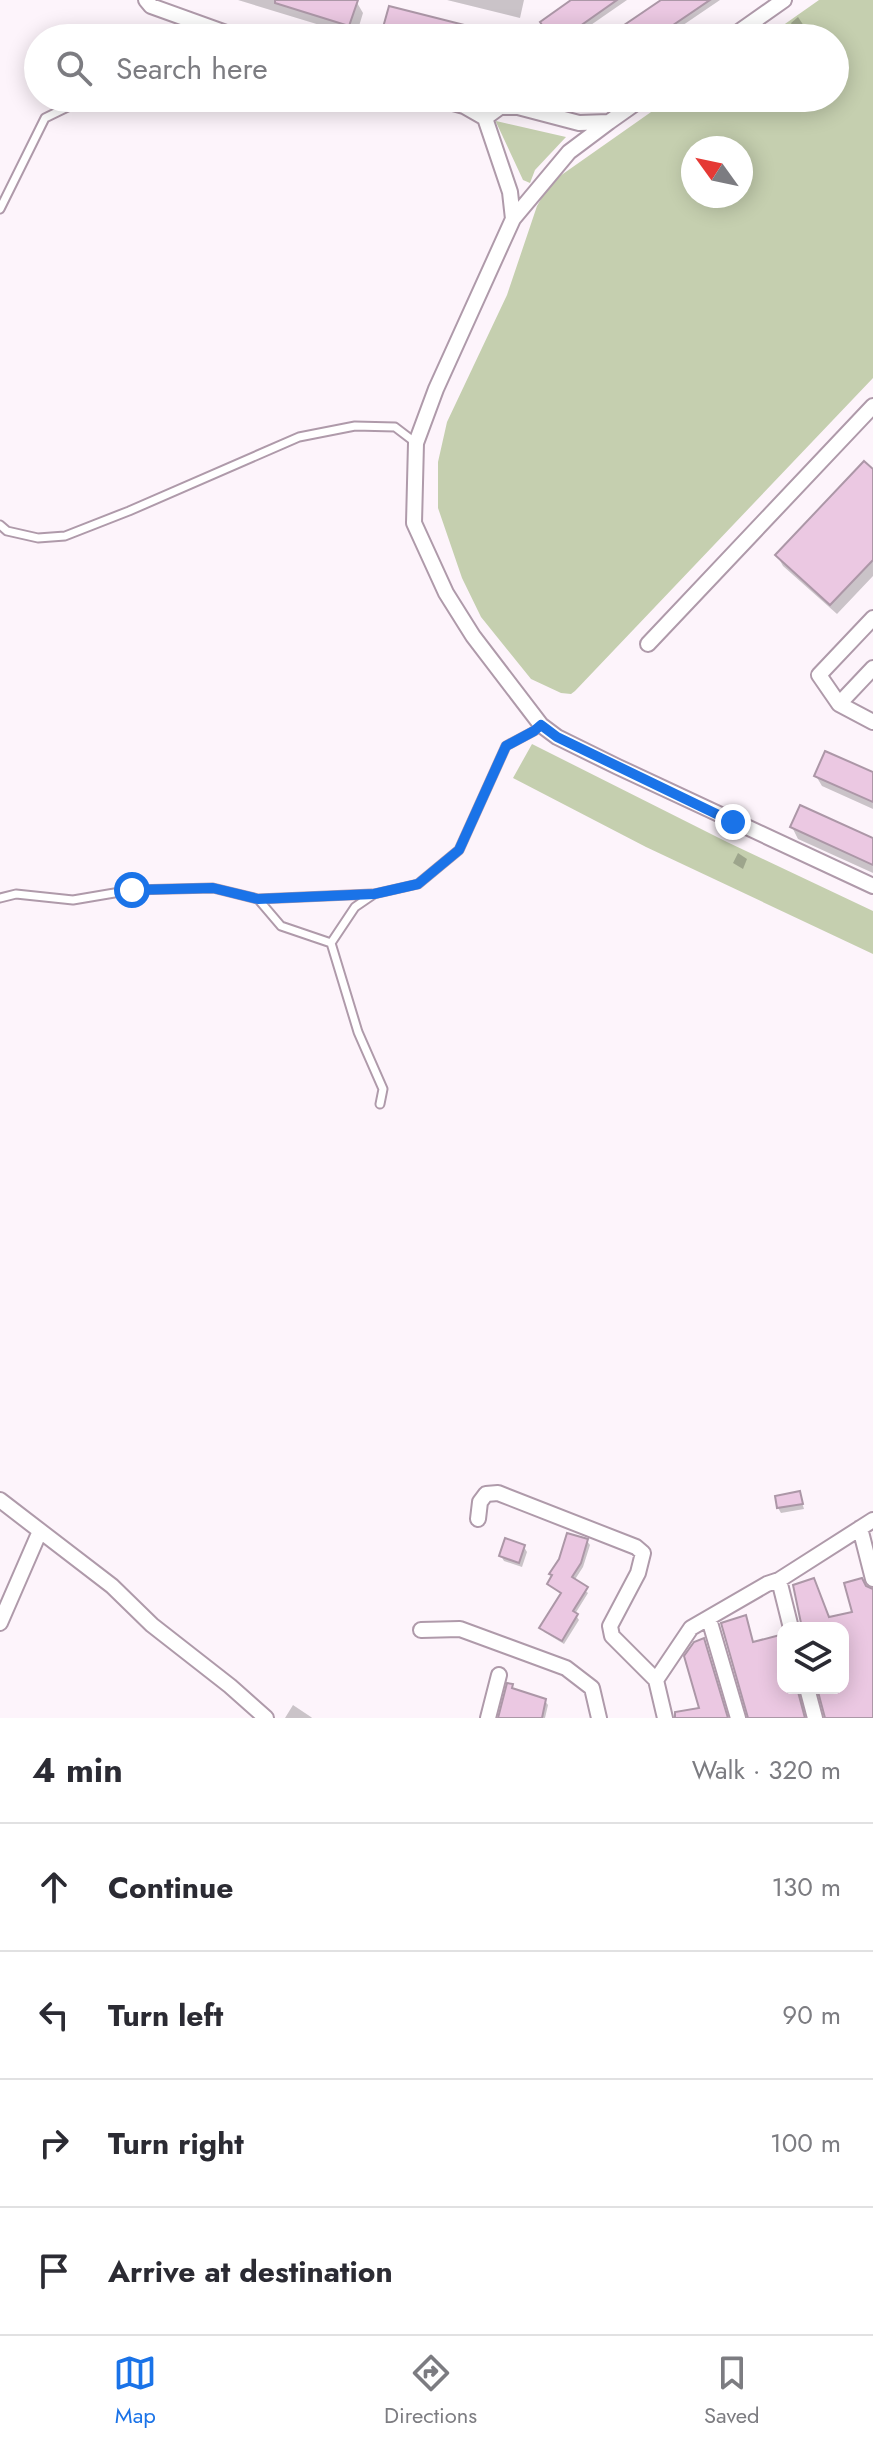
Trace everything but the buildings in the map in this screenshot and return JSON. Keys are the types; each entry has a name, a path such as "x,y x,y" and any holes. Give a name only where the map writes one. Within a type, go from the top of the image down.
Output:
{"street":[{"path":"146,0 151,6 199,24"},
{"path":"750,24 784,0"},
{"path":"474,112 485,118 510,192 513,219"},
{"path":"485,118 490,112"},
{"path":"537,112 579,123 609,122"},
{"path":"623,112 569,152 513,219 436,389 416,443 414,523 459,615 541,725 557,737 618,767 873,886"},
{"path":"648,644 873,406"},
{"path":"873,618 819,675 839,704 873,722"},
{"path":"839,704 873,668"},
{"path":"478,1519 480,1502 486,1494 498,1493 636,1547 643,1553 638,1573 610,1626 612,1636 656,1680 665,1718"},
{"path":"0,1500 112,1586 152,1625 266,1718"},
{"path":"656,1680 691,1628 779,1580 866,1524 873,1579"},
{"path":"0,1623 40,1531"},
{"path":"779,1580 790,1622"},
{"path":"709,1619 738,1718"},
{"path":"421,1630 460,1629 566,1668 592,1688 599,1718"},
{"path":"488,1718 499,1675"},
{"path":"809,1694 815,1718"}],"lane":[{"path":"0,209 45,118 57,112"},
{"path":"0,525 7,531 38,538 65,536 299,437 355,426 395,427 416,443"},
{"path":"0,898 16,894 73,900 132,890 213,888 258,899 374,894 418,884 459,850 506,746 541,725"},
{"path":"331,943 355,907 374,894"},
{"path":"258,899 281,926 331,943"},
{"path":"331,943 358,1032 383,1089 380,1104"}],"green space":[{"path":"819,0 873,0 873,378 571,694 561,693 531,679 481,617 462,578 438,508 438,462 447,422 507,295 537,206 550,183 651,112 849,112 849,24 785,24"},
{"path":"496,121 566,137 535,170 530,183 523,180"},
{"path":"532,744 873,911 873,954 646,847 513,778"}],"route":[{"path":"132,890 213,888 258,899 374,894 418,884 459,850 506,746 541,725 557,737 733,822"}]}
